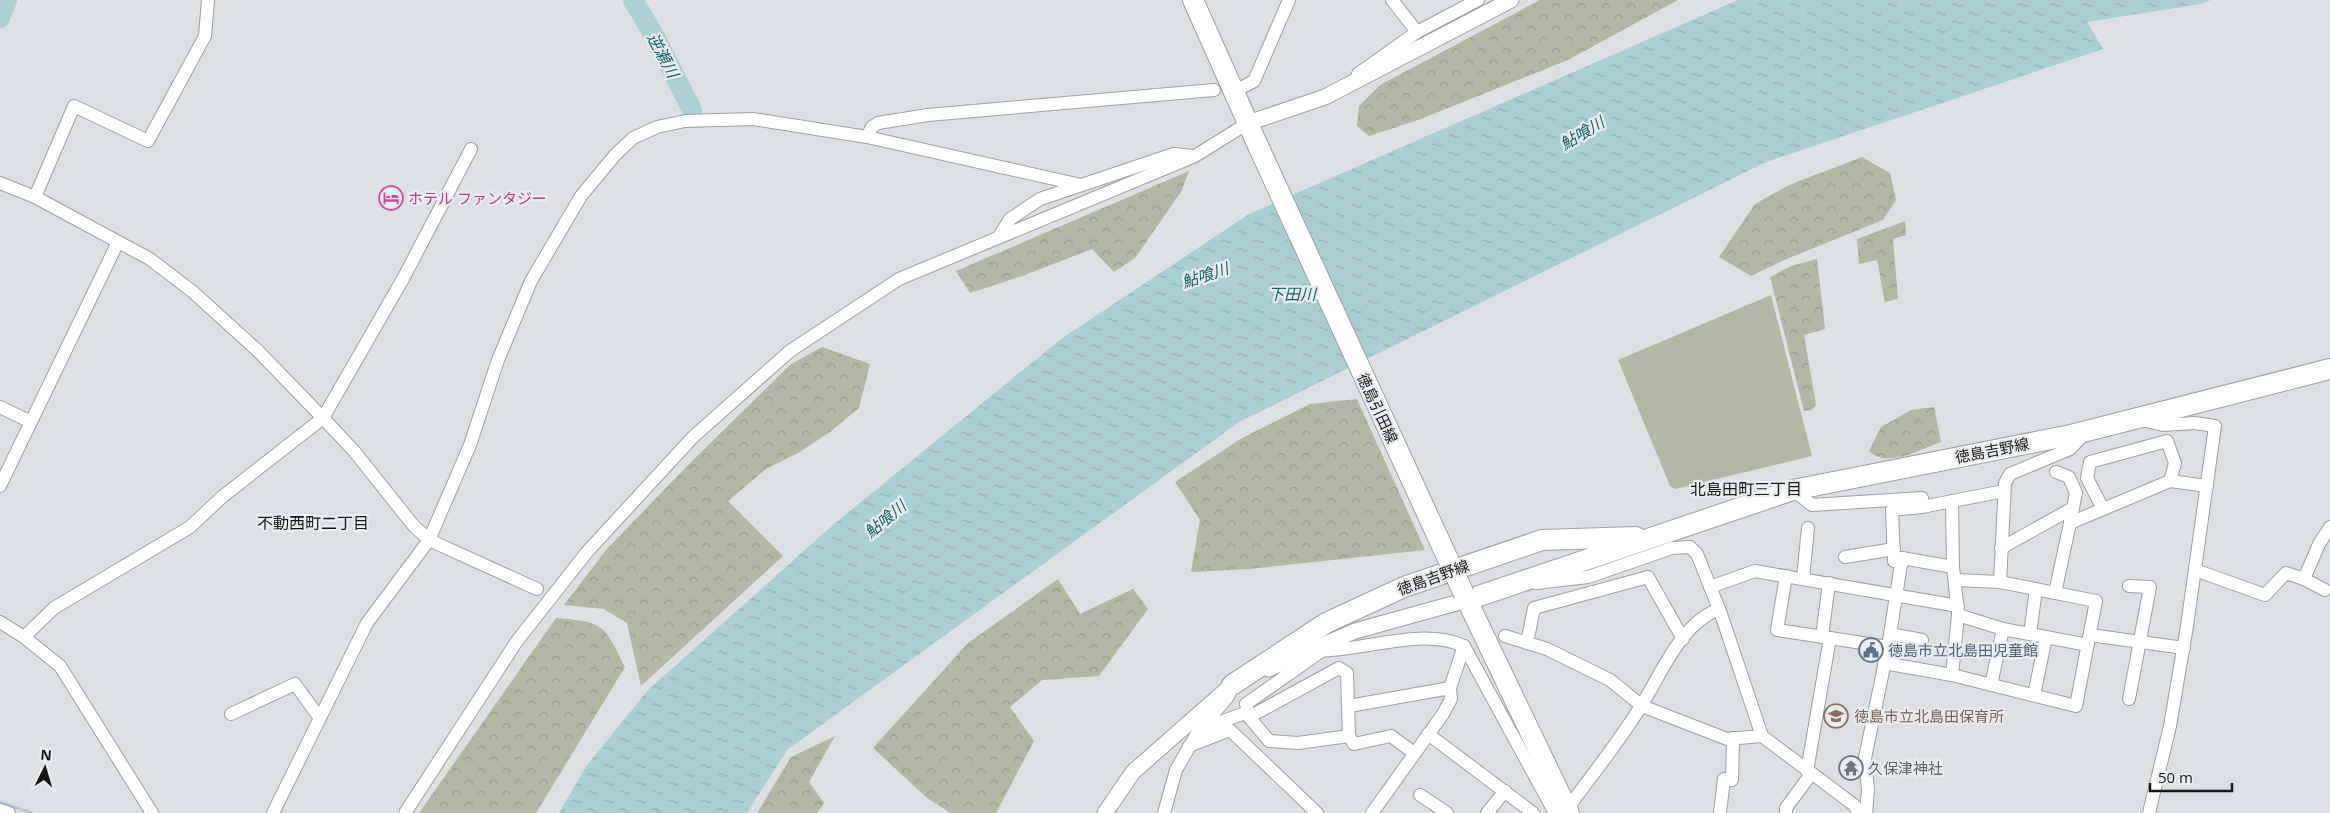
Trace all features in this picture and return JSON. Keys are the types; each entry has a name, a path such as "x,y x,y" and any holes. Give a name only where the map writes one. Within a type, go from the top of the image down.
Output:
{"main road":[{"name":"徳島引田線","path":"1193,0 1564,812"},
{"name":"徳島吉野線","path":"1466,597 1793,490 2087,431 2330,369"},
{"name":"徳島吉野線","path":"1232,685 1326,623 1404,587 1542,540 1656,536"}],"street":[{"path":"35,197 74,106 148,141 205,36 208,0"},
{"path":"1241,88 1254,81 1290,0"},
{"path":"1392,0 1417,32"},
{"path":"1325,97 1417,32 1476,0"},
{"path":"405,813 517,641 587,552 693,436 790,351 899,279 1194,156 1248,123 1325,97 1511,0"},
{"path":"866,137 872,127 878,123 928,115 1214,90"},
{"path":"273,813 367,623 429,540 470,445 498,360 531,282 581,196 615,155 634,138 657,127 685,120 754,119 866,137 1081,185"},
{"path":"24,637 54,608 190,527 222,497 323,418 404,278 471,149"},
{"path":"998,238 1010,219 1040,199 1174,154 1194,156"},
{"path":"0,183 35,197 150,259 193,292 257,350 354,450 413,525 429,540 537,589"},
{"path":"0,486 118,242"},
{"path":"0,407 31,422"},
{"path":"2136,418 2163,425 2194,423 2215,426 2184,648 2170,726 2149,813"},
{"path":"2000,582 2004,491 2010,474 2070,449 2087,431"},
{"path":"2103,509 2087,478 2090,462 2167,441 2175,462 2170,481"},
{"path":"2056,472 2070,478 2076,493 2056,593"},
{"path":"2070,523 2170,481 2207,486"},
{"path":"1793,490 1812,505 1922,498 1922,507"},
{"path":"1902,563 1894,561 1892,510 1922,507 2004,491"},
{"path":"1952,501 1953,567 1956,580 1958,611 1952,675"},
{"path":"2001,548 2073,508"},
{"path":"2304,579 2319,544 2330,526"},
{"path":"1803,578 1808,528"},
{"path":"1501,587 1588,577 1672,548 1690,547 1697,554 1719,609 1762,736 1854,805 1860,813"},
{"path":"1845,557 1894,550"},
{"path":"1866,813 1868,790 1865,758 1889,641 1902,558 1953,567"},
{"path":"2195,570 2265,595 2286,573 2304,579 2325,590"},
{"path":"1710,587 1755,571 1897,594 1958,611 2004,629 2046,637 2141,642 2184,648"},
{"path":"1786,576 1778,630 1826,637 1889,641 1922,640"},
{"path":"1527,643 1534,608 1648,577 1683,639"},
{"path":"1884,663 1952,675 2076,706 2096,601 2000,582 1956,580"},
{"path":"1786,813 1786,808 1809,773 1826,637 1830,583"},
{"path":"2129,699 2151,583 2130,586"},
{"path":"2030,634 2036,589"},
{"path":"1105,813 1133,772 1232,685 1314,651 1355,631 1466,597"},
{"path":"1349,736 1298,743 1269,741 1248,714 1246,704 1314,651 1330,652 1391,642 1448,639 1464,646 1564,812 1642,706 1652,685 1683,639 1706,614 1719,609"},
{"path":"0,622 24,637 60,666 152,813"},
{"path":"1990,685 2004,629"},
{"path":"1505,636 1547,649 1610,680 1642,706 1727,739 1762,736"},
{"path":"2034,696 2046,637"},
{"path":"1372,813 1451,700 1450,688 1464,646"},
{"path":"1199,730 1248,714 1339,668 1347,673 1349,736 1354,744 1391,736 1414,753"},
{"path":"231,714 295,684 320,717"},
{"path":"1164,813 1176,770 1199,730 1227,698 1232,685"},
{"path":"1349,706 1450,688"},
{"path":"1189,746 1230,730 1317,813"},
{"path":"1428,734 1533,813"},
{"path":"1720,813 1724,778 1732,780 1733,738"},
{"path":"1487,813 1505,791"},
{"path":"1420,795 1447,813"},
{"path":"0,810 9,813"}],"green space":[{"path":"1540,0 1678,0 1568,60 1421,119 1369,136 1357,126 1359,106 1380,85"},
{"path":"1862,157 1890,173 1896,200 1883,220 1784,260 1751,276 1719,257 1755,204 1789,185"},
{"path":"1189,171 1181,192 1135,258 1114,272 1092,249 1025,275 970,293 956,271"},
{"path":"1905,221 1906,235 1893,239 1898,299 1885,302 1877,260 1859,264 1857,239"},
{"path":"1817,259 1825,329 1804,335 1816,405 1812,410 1804,411 1770,277 1791,266"},
{"path":"1771,295 1812,456 1675,489 1670,486 1618,360"},
{"path":"822,347 870,364 859,408 830,432 798,453 766,469 728,501 783,556 641,686 627,623 604,609 564,605 606,550 692,461 791,364"},
{"path":"1357,399 1425,550 1250,569 1191,572 1200,520 1175,482 1242,438 1310,404"},
{"path":"1934,407 1941,442 1914,453 1895,458 1877,456 1869,451 1881,427 1911,410"},
{"path":"1058,579 1080,614 1133,589 1148,609 1099,676 1042,680 1010,707 1034,741 996,813 951,813 927,798 873,748 968,643"},
{"path":"556,618 584,621 601,628 612,642 625,667 536,813 419,813"},
{"path":"835,736 809,782 824,803 817,813 757,813 791,757"}],"water":[{"name":"下田川","path":"1738,0 2211,0 2200,4 2087,22 2103,49 1766,162 1239,422 787,750 747,813 559,813 587,765 649,689 834,524 1061,339 1249,214"}],"waterway":[{"name":"逆瀬川","path":"0,18 7,0"},
{"name":"逆瀬川","path":"633,0 654,35 692,110"},
{"path":"0,802 32,813"}],"place":[{"name":"ホテル ファンタジー","path":"391,198"},
{"name":"徳島市立北島田児童館","path":"1871,650"},
{"name":"徳島市立北島田保育所","path":"1836,716"},
{"name":"久保津神社","path":"1851,768"}],"district":[{"name":"北島田町三丁目","path":"1746,489"},
{"name":"不動西町二丁目","path":"313,523"}],"water label":[{"name":"鮎喰川","path":"1582,133"},
{"name":"鮎喰川","path":"1205,275"},
{"name":"鮎喰川","path":"885,519"}]}
